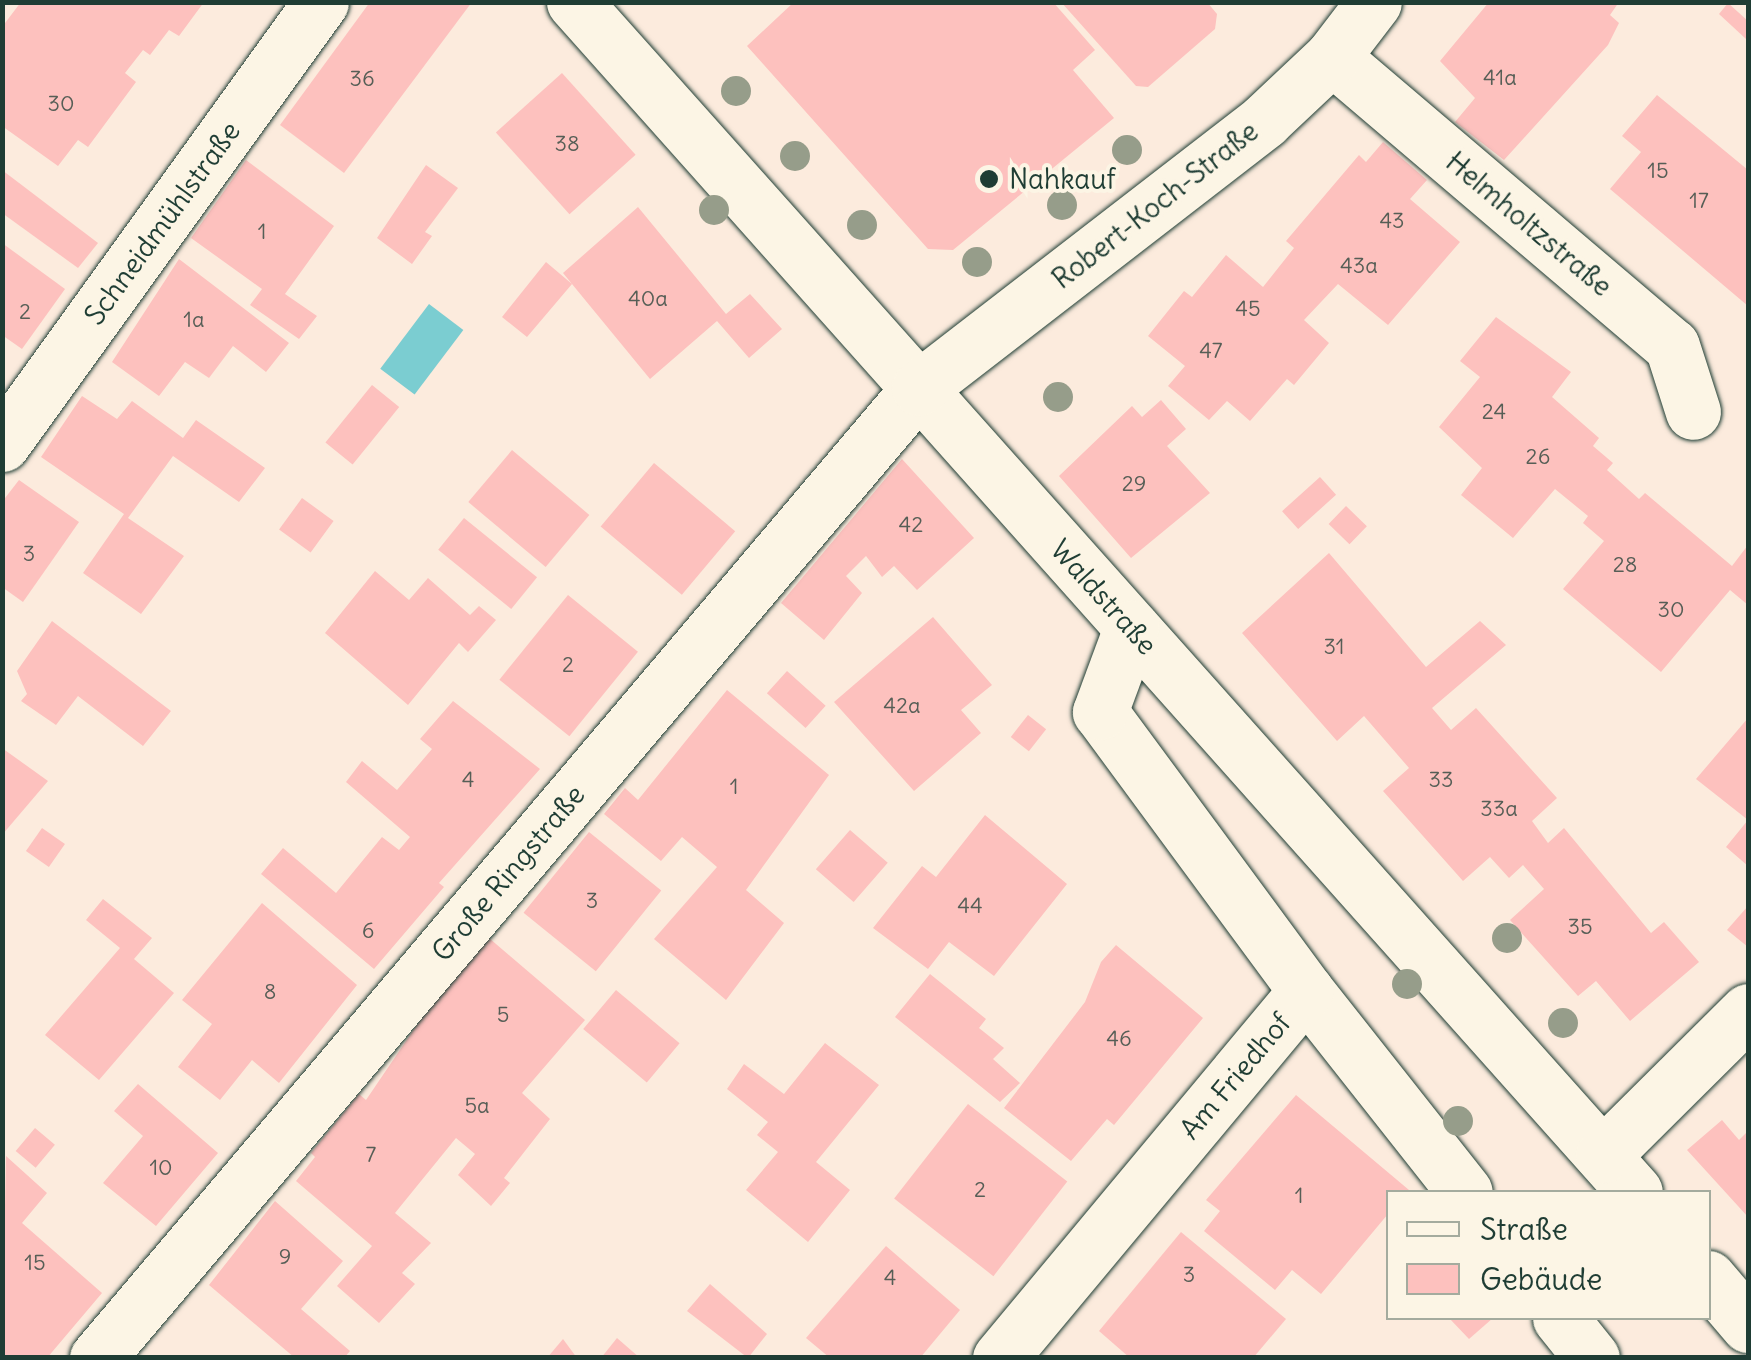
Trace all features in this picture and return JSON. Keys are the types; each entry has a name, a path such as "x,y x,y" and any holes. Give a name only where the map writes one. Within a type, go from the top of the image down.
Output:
{"street":[{"name":"Schneidmühlstraße","path":"2,444 321,2"},
{"name":"Waldstraße","path":"574,2 1620,1174"},
{"name":"Robert-Koch-Straße","path":"919,388 1264,121 1345,24"},
{"name":"Helmholtzstraße","path":"1345,24 1672,346 1693,412"},
{"name":"Große Ringstraße","path":"97,1358 919,388"},
{"name":"Am Friedhof","path":"1000,1358 1306,991 1100,712 1131,628"},
{"path":"1306,991 1463,1190"},
{"path":"1620,1174 1748,1011"},
{"path":"1711,1282 1748,1325"},
{"path":"1562,1320 1592,1358"}],"water":[{"path":"429,304 463,330 415,395 380,369"}],"building":[{"path":"21,2 204,2 179,36 169,30 150,55 143,50 125,73 136,82 88,147 78,140 58,166 2,126 2,27"},
{"path":"370,2 472,2 344,173 280,125"},
{"path":"794,2 1053,2 1095,50 1073,70 1114,118 953,250 928,249 747,46"},
{"path":"1061,2 1207,2 1217,14 1215,29 1148,87 1136,86"},
{"path":"1489,2 1619,2 1610,15 1619,23 1608,45 1504,160 1455,122 1475,98 1440,61"},
{"path":"1728,3 1748,21 1746,39 1719,14"},
{"path":"562,73 636,155 569,214 496,133"},
{"path":"1657,95 1748,170 1748,306 1610,189 1641,152 1622,136"},
{"path":"1383,142 1427,180 1410,199 1460,242 1388,325 1338,284 1304,320 1329,343 1294,385 1287,379 1250,421 1227,401 1209,420 1168,386 1185,366 1148,336 1184,291 1192,297 1226,255 1263,287 1294,248 1286,241 1359,155 1366,162"},
{"path":"246,160 334,226 285,294 317,316 299,339 250,305 262,289 191,238"},
{"path":"426,165 458,188 425,232 432,236 412,264 377,238"},
{"path":"2,170 98,243 78,268 2,213"},
{"path":"638,207 726,314 750,294 782,329 749,358 717,321 650,379 563,273"},
{"path":"2,243 65,289 22,349 2,335"},
{"path":"179,259 289,343 266,372 233,346 209,378 185,362 159,396 112,362"},
{"path":"546,262 572,284 527,337 502,317"},
{"path":"1496,317 1571,372 1552,397 1599,438 1593,446 1613,463 1607,470 1639,499 1645,493 1732,566 1748,545 1748,605 1730,590 1661,672 1563,589 1604,541 1583,523 1588,516 1555,489 1513,538 1461,495 1482,468 1439,427 1480,377 1460,361"},
{"path":"372,385 399,407 353,465 325,443"},
{"path":"82,396 117,419 132,401 183,438 196,420 265,468 239,502 173,456 128,518 184,556 141,614 83,573 124,514 41,457"},
{"path":"1161,400 1186,429 1167,446 1210,493 1131,558 1059,476 1132,406 1142,417"},
{"path":"512,450 589,515 546,567 468,502"},
{"path":"902,459 974,538 917,590 894,566 882,577 866,556 846,576 862,593 824,640 781,603"},
{"path":"654,463 735,531 682,595 601,527"},
{"path":"1320,477 1336,495 1298,529 1282,511"},
{"path":"19,480 79,522 23,602 2,587 2,502"},
{"path":"302,498 334,521 311,552 279,530"},
{"path":"1346,506 1367,526 1349,544 1329,524"},
{"path":"464,518 537,577 511,609 438,550"},
{"path":"1329,553 1426,667 1480,621 1506,645 1432,708 1451,730 1476,708 1557,798 1532,821 1548,843 1564,828 1651,933 1664,922 1699,962 1630,1021 1596,981 1578,996 1510,920 1544,889 1523,865 1509,878 1490,857 1463,881 1383,791 1409,768 1364,716 1337,741 1242,633"},
{"path":"375,571 409,600 428,578 470,615 479,606 496,620 468,652 459,643 408,705 325,633"},
{"path":"568,595 638,652 569,736 499,680"},
{"path":"933,617 992,685 961,710 981,733 914,791 834,702"},
{"path":"52,621 171,711 143,746 78,696 56,725 21,701 27,694 17,671"},
{"path":"787,671 826,706 806,728 767,693"},
{"path":"727,690 829,775 746,890 784,923 726,1000 654,939 717,867 682,837 661,861 604,814 625,788 638,800"},
{"path":"453,701 540,769 439,883 444,887 374,969 261,874 283,848 336,893 382,837 399,850 410,837 346,782 362,761 397,790 432,749 420,739"},
{"path":"1028,715 1046,729 1029,751 1011,737"},
{"path":"1748,718 1748,820 1696,779"},
{"path":"2,748 48,781 2,835"},
{"path":"985,815 1067,884 994,976 949,942 928,969 873,928 922,866 936,877"},
{"path":"1748,820 1748,866 1726,847"},
{"path":"42,828 65,844 49,867 26,851"},
{"path":"850,830 888,863 854,902 816,869"},
{"path":"589,832 661,891 596,971 524,913"},
{"path":"103,899 152,938 134,959 174,993 99,1080 45,1035 120,948 86,920"},
{"path":"262,903 357,985 279,1083 252,1060 220,1100 178,1067 212,1024 182,1000"},
{"path":"1748,906 1748,947 1727,930"},
{"path":"489,938 585,1020 522,1093 550,1119 504,1178 510,1183 491,1206 458,1175 475,1154 456,1138 395,1213 431,1243 402,1273 415,1284 379,1323 337,1286 372,1246 296,1181 315,1157 311,1153 359,1094 366,1100 425,1013"},
{"path":"1116,945 1203,1018 1114,1125 1107,1119 1071,1161 1004,1108 1085,1002 1101,962"},
{"path":"930,974 986,1019 979,1028 1004,1048 993,1059 1020,1083 1000,1102 895,1017"},
{"path":"616,990 680,1043 647,1082 583,1029"},
{"path":"825,1043 879,1085 816,1162 850,1190 808,1242 746,1190 778,1152 757,1135 768,1122 727,1089 744,1064 784,1094"},
{"path":"138,1084 218,1153 156,1226 103,1183 143,1136 114,1111"},
{"path":"1296,1095 1409,1190 1386,1190 1386,1216 1321,1294 1292,1270 1275,1290 1204,1231 1220,1211 1206,1200"},
{"path":"968,1104 1067,1182 993,1276 894,1199"},
{"path":"1722,1120 1739,1140 1748,1131 1748,1217 1687,1150"},
{"path":"35,1128 55,1145 36,1168 16,1151"},
{"path":"6,1156 47,1193 22,1223 102,1293 47,1358 2,1356"},
{"path":"275,1201 343,1261 301,1309 350,1351 344,1358 295,1358 209,1285"},
{"path":"1181,1232 1286,1319 1253,1358 1130,1358 1099,1331"},
{"path":"886,1246 960,1310 920,1358 830,1358 806,1338"},
{"path":"710,1284 767,1334 748,1358 687,1311"},
{"path":"1451,1320 1491,1320 1469,1339"},
{"path":"617,1338 640,1358 601,1358"},
{"path":"563,1339 577,1358 547,1358"}],"place":[{"name":"Nahkauf","path":"989,179"}]}
